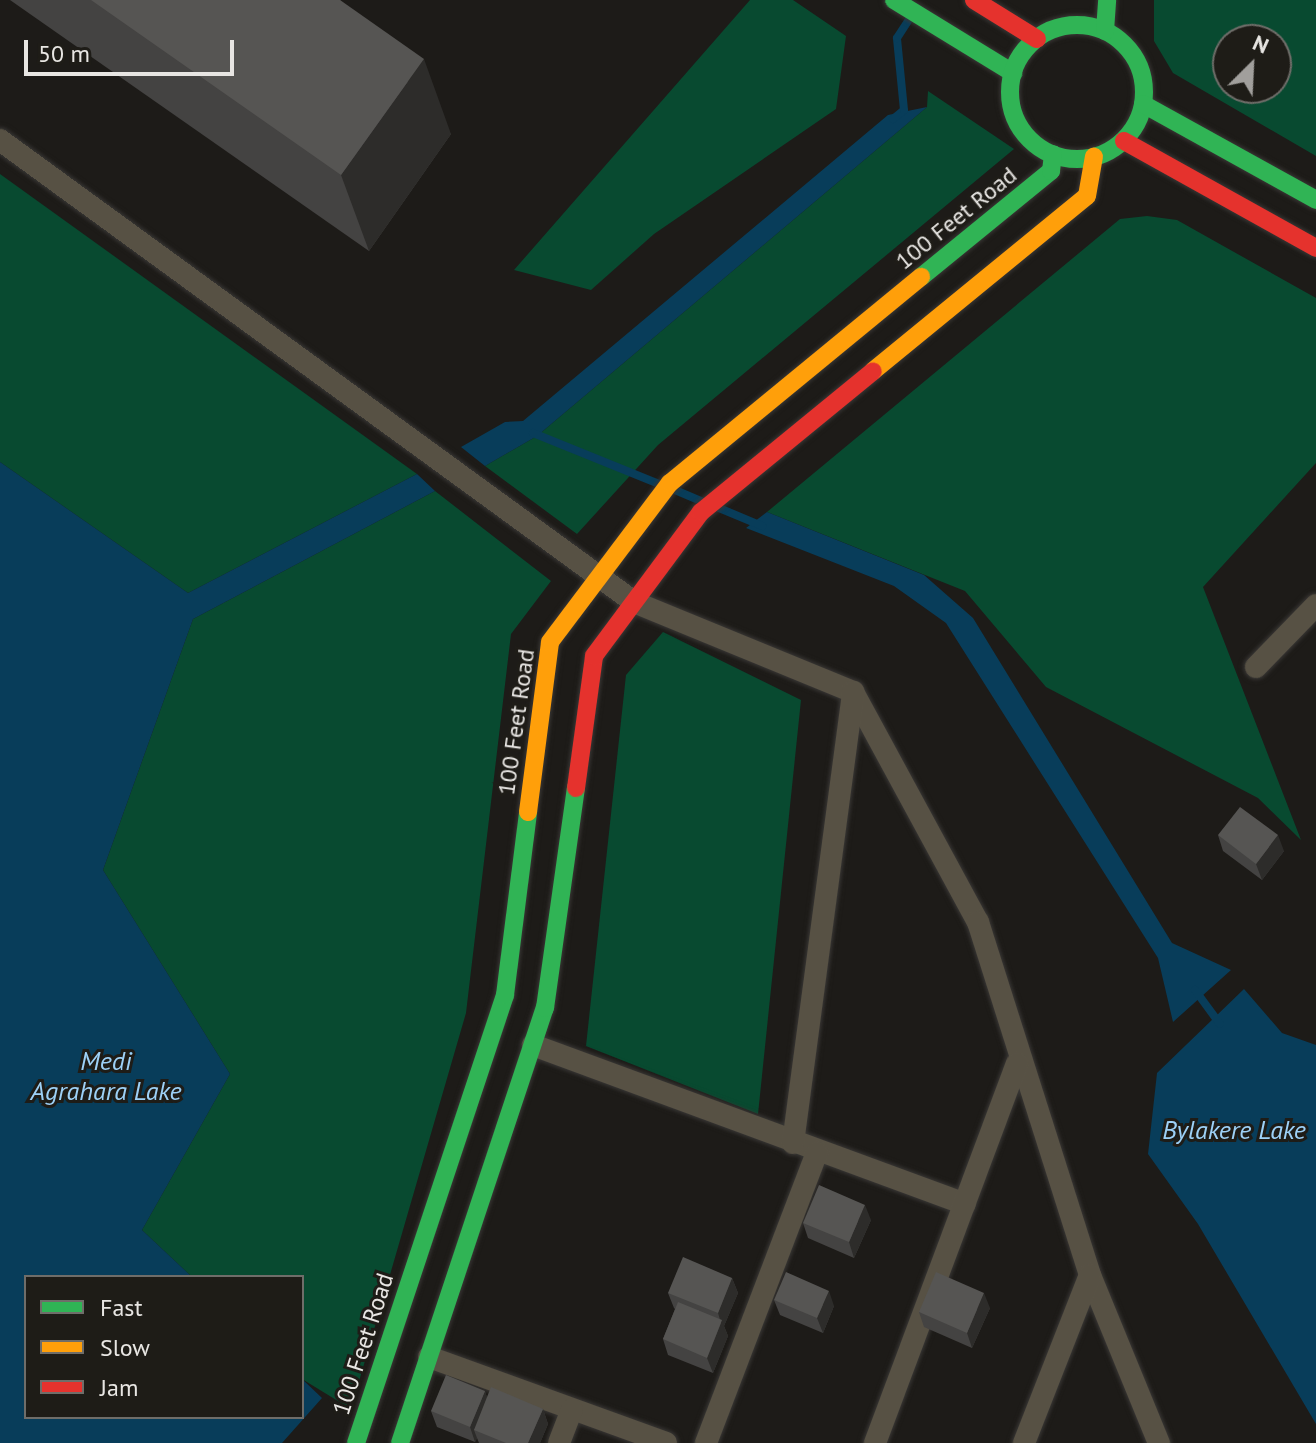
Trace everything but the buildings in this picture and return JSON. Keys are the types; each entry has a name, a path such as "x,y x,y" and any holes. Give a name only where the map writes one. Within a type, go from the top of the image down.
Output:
{"main road":[{"path":"894,0 1013,73"},
{"path":"974,0 1037,39"},
{"path":"1064,27 1065,0"},
{"path":"1105,31 1107,0"},
{"path":"1064,27 1105,31 1138,64 1143,104 1124,141 1094,157 1053,154 1021,130 1010,98 1013,73 1037,39 1064,27"},
{"path":"1143,104 1316,200"},
{"path":"1124,141 1316,248"},
{"name":"100 Feet Road","path":"356,1443 505,995 547,652 670,483 1051,171 1053,154"},
{"path":"400,1443 545,1008 590,667 681,539 746,475 1087,196 1094,157"}],"street":[{"path":"0,140 634,602 853,692 978,922 1017,1064 1090,1275 1159,1443"},
{"path":"1256,667 1316,605"},
{"path":"793,1143 853,692"},
{"path":"533,1045 965,1204"},
{"path":"875,1443 1017,1064"},
{"path":"706,1443 817,1152"},
{"path":"1024,1443 1090,1275"},
{"path":"429,1357 666,1443"},
{"path":"559,1443 572,1409"}],"green space":[{"path":"750,0 793,0 846,36 836,109 654,234 591,290 514,270"},
{"path":"1154,0 1316,0 1316,156 1226,104 1292,104 1292,24 1212,24 1212,96 1173,73 1154,41"},
{"path":"928,91 1014,149 658,445 577,534 485,466 537,436 927,107"},
{"path":"0,174 417,474 188,593 0,462"},
{"path":"1147,216 1177,220 1316,298 1316,463 1203,587 1301,840 1258,798 1046,687 965,591 767,512 1120,219"},
{"path":"435,491 551,581 511,634 466,1013 351,1409 304,1380 304,1275 190,1275 142,1230 230,1074 103,870 193,619"},
{"path":"663,632 801,700 758,1114 586,1046 626,675"}],"water":[{"path":"927,107 537,436 485,466 461,447 505,422 523,421 888,115"},
{"name":"Medi Agrahara Lake","path":"0,462 188,593 417,474 435,491 193,619 103,870 230,1074 142,1230 190,1275 24,1275 24,1419 303,1419 282,1443 0,1443"},
{"path":"767,512 924,575 973,618 1172,943 1231,970 1173,1022 1158,958 946,623 894,586 746,528"},
{"name":"Bylakere Lake","path":"1244,989 1282,1033 1316,1045 1316,1424 1198,1224 1148,1154 1157,1073"},
{"name":"Medi Agrahara Lake","path":"304,1381 322,1398 304,1418"}],"waterway":[{"path":"893,119 904,110 897,38 910,18"},
{"path":"533,433 659,484"},
{"path":"675,490 703,502"},
{"path":"719,508 762,526"},
{"path":"1195,990 1220,1024"}],"traffic: fast":[{"path":"894,0 1013,73"},
{"path":"1105,31 1107,0"},
{"path":"1077,25 1103,30 1124,45 1139,66 1144,92 1139,118 1124,139 1103,154 1077,159 1051,154 1030,139 1015,118 1010,92 1015,66 1030,45 1051,30 1077,25"},
{"path":"1143,104 1316,200"},
{"path":"921,277 1051,171 1053,154"},
{"path":"400,1443 545,1008 576,788"},
{"path":"356,1443 505,995 528,812"}],"traffic: slow":[{"path":"873,371 1087,196 1094,157"},
{"path":"528,812 550,642 670,483 921,277"}],"traffic: jam":[{"path":"974,0 1037,39"},
{"path":"1124,141 1316,248"},
{"path":"576,788 594,656 701,512 873,371"}]}
